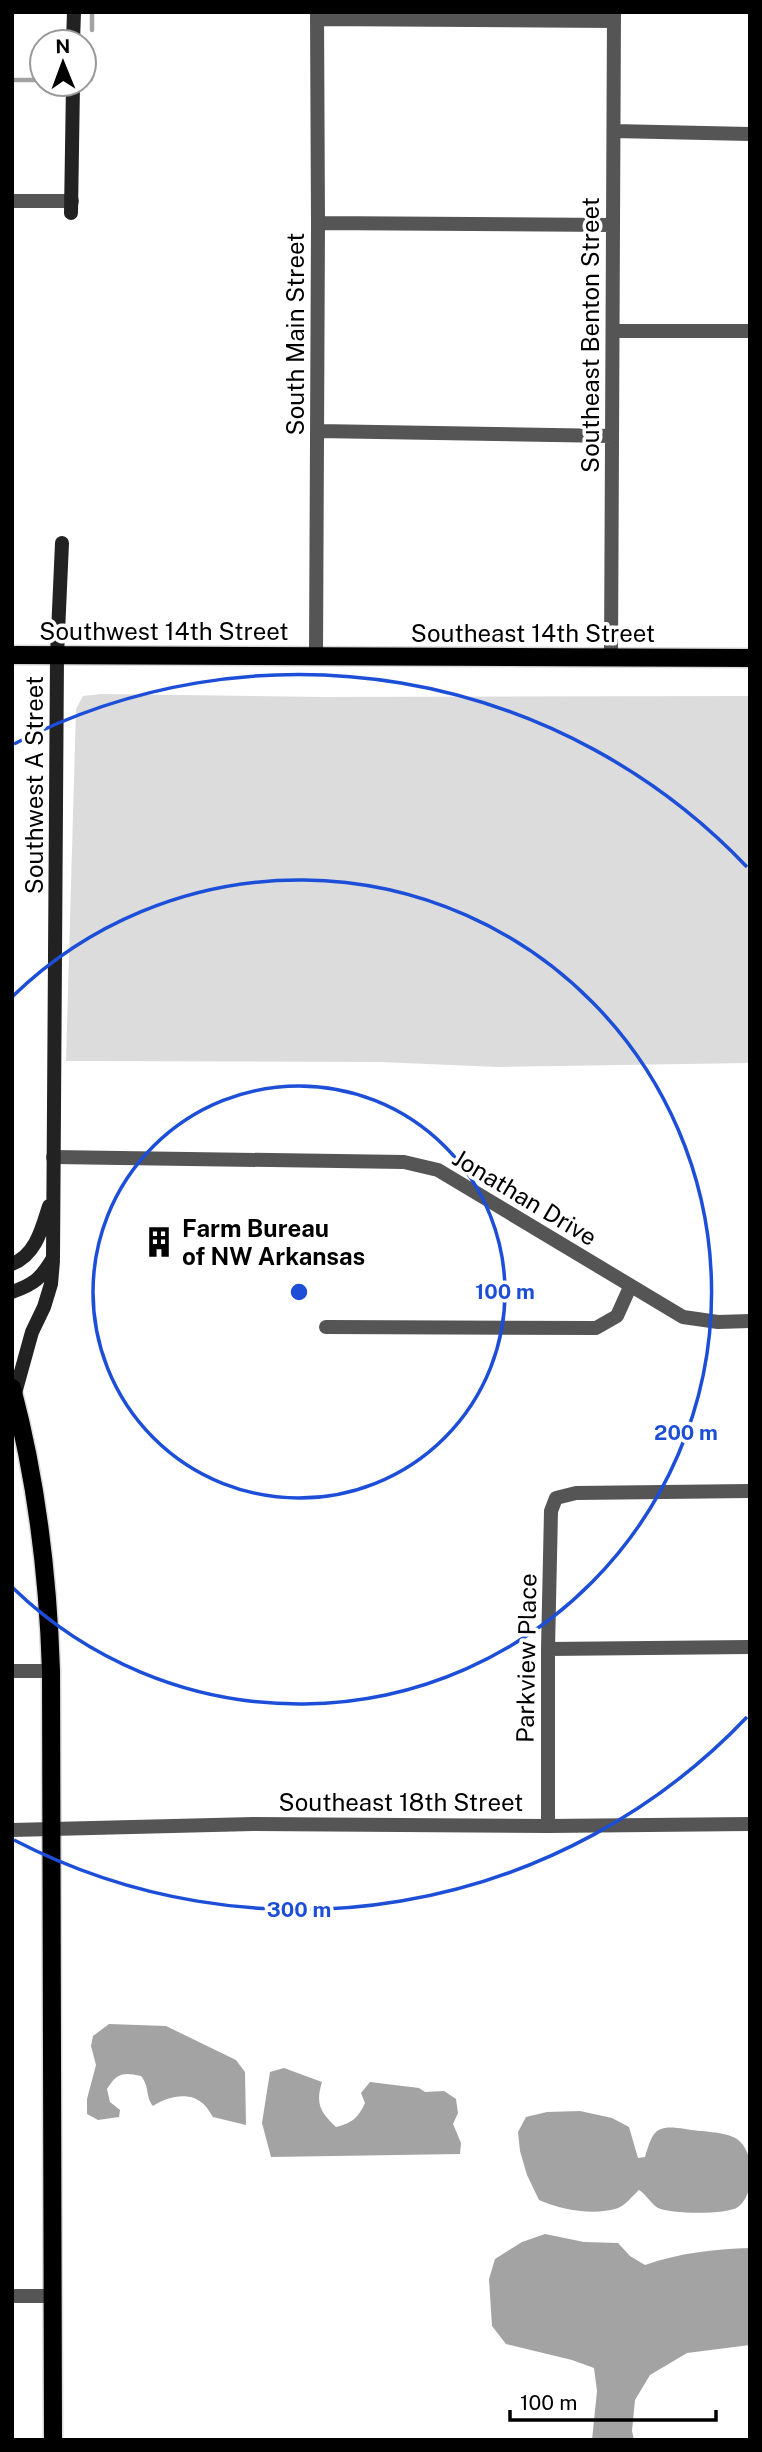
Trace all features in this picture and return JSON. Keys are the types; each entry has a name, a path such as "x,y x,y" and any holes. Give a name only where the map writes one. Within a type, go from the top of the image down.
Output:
{"main road":[{"name":"Southwest 14th Street","path":"12,655 316,656"},
{"name":"Southeast 14th Street","path":"316,656 750,658"},
{"path":"13,1393 35,1489 44,1548 51,1671 53,2440"}],"street":[{"path":"317,16 614,17"},
{"name":"South Main Street","path":"316,656 317,16"},
{"name":"Southeast Benton Street","path":"611,657 614,17"},
{"path":"12,201 71,207 73,98"},
{"path":"614,131 750,134"},
{"path":"318,223 613,225"},
{"path":"613,331 750,331"},
{"path":"318,431 612,436"},
{"name":"Southwest A Street","path":"13,1393 32,1332 51,1284 53,1258 57,655 62,543"},
{"name":"Jonathan Drive","path":"53,1157 404,1162 438,1170 683,1317 718,1322 750,1321"},
{"name":"Southwest A Street","path":"12,1264 22,1260 39,1237 53,1195"},
{"path":"12,1251 32,1248"},
{"path":"12,1292 31,1285 53,1258"},
{"path":"326,1327 596,1328 617,1316 631,1287"},
{"name":"Parkview Place","path":"548,1826 551,1511 556,1498 576,1493 750,1491"},
{"path":"548,1649 750,1647"},
{"path":"12,1671 51,1671"},
{"name":"Southeast 18th Street","path":"12,1830 253,1824 750,1824"},
{"path":"12,2296 52,2296"}],"shaded area":[{"path":"83,696 323,697 750,696 750,1063 498,1067 380,1062 66,1061 76,709"},
{"path":"109,2024 166,2026 236,2060 245,2072 246,2125 213,2117 204,2104 191,2097 171,2098 153,2106 141,2076 130,2074 117,2077 107,2089 110,2102 120,2110 119,2117 98,2120 87,2114 87,2099 96,2065 91,2046 93,2036"},
{"path":"284,2068 322,2082 319,2102 326,2117 336,2127 350,2122 360,2113 365,2103 361,2093 370,2082 419,2088 425,2092 444,2091 456,2099 458,2113 453,2124 461,2143 460,2154 271,2157 262,2123 270,2072"},
{"path":"580,2111 612,2118 629,2127 638,2158 645,2157 653,2135 661,2129 675,2128 732,2136 743,2145 750,2162 750,2183 744,2201 732,2210 698,2213 658,2208 639,2190 621,2207 599,2212 558,2207 539,2200 527,2175 518,2132 526,2117 547,2112"},
{"path":"545,2234 584,2242 618,2243 630,2256 645,2265 697,2252 750,2248 750,2345 687,2353 650,2375 635,2400 632,2431 634,2440 592,2440 597,2391 594,2368 506,2344 492,2326 489,2279 495,2259 522,2242"}],"waterway":[{"path":"92,12 92,28"},
{"path":"12,80 28,80"}],"place":[{"name":"Farm Bureau of NW Arkansas","path":"159,1242"}]}
